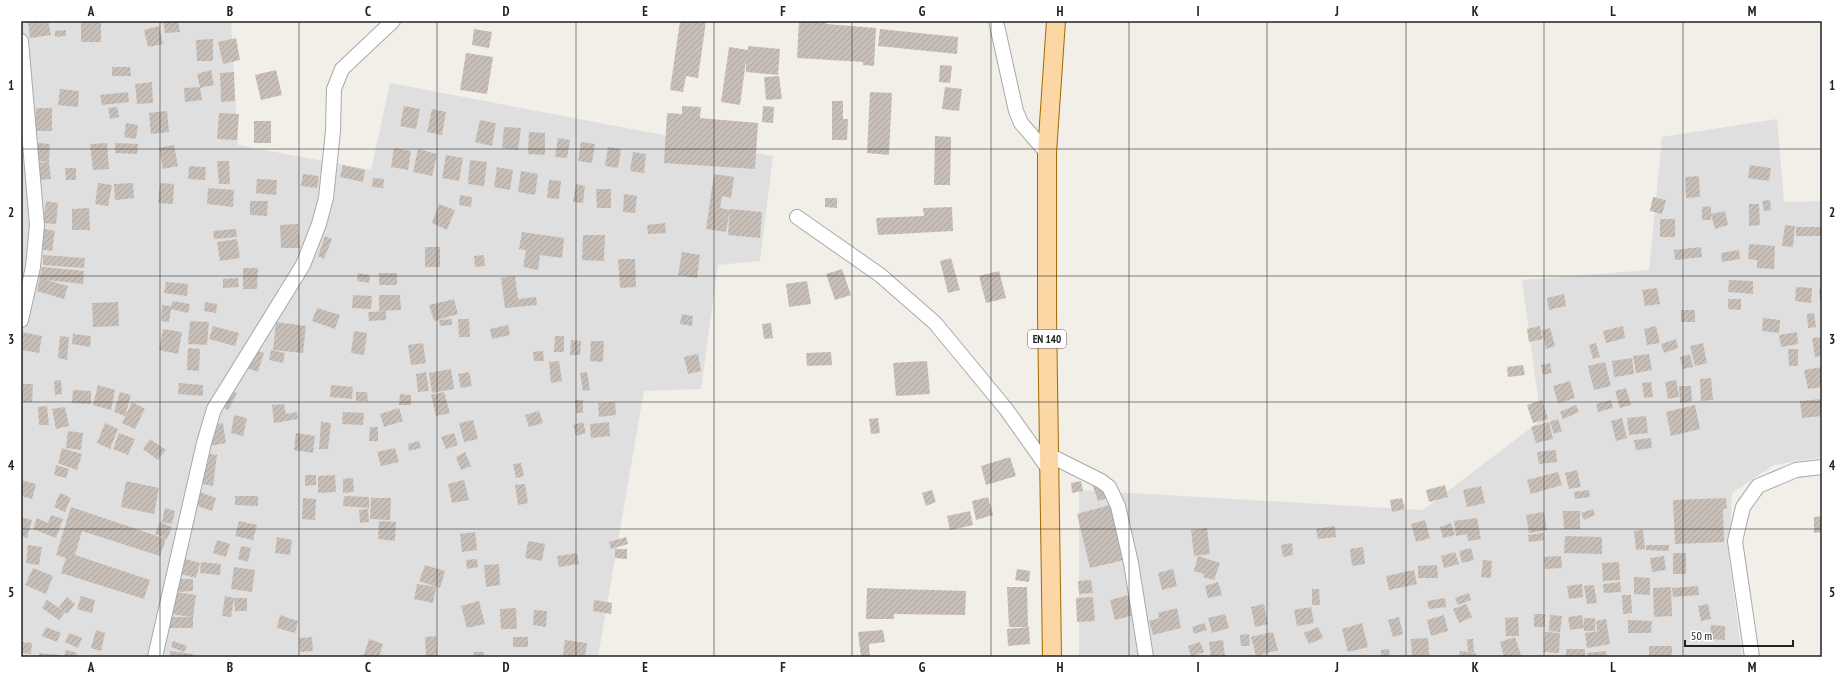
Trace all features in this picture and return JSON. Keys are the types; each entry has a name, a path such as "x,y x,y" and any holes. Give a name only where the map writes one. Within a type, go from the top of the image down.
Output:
{"main road":[{"name":"EN 140","path":"1052,657 1047,313 1047,153 1056,21"}],"street":[{"path":"155,657 204,443 214,409 303,265 326,198 333,131 334,90 342,69 392,21"},
{"path":"996,21 1016,111 1021,123 1047,153"},
{"path":"21,41 37,225 33,267 21,320"},
{"path":"797,217 880,275 935,324 1049,463 1101,481 1109,487 1118,506 1131,563 1146,657"},
{"path":"1752,657 1735,541 1743,507 1758,486 1796,470 1822,467"}],"shaded area":[{"path":"21,21 231,21 238,145 371,170 390,83 773,156 760,261 718,265 701,389 644,391 598,657 21,657"},
{"path":"1777,119 1784,202 1822,201 1822,457 1774,465 1732,493 1729,558 1742,657 1079,657 1079,490 1423,510 1541,420 1522,280 1649,270 1662,137"}],"building":[{"path":"28,21 48,21 51,35 30,38"},
{"path":"81,21 101,22 101,42 81,42"},
{"path":"163,21 178,21 180,32 165,33"},
{"path":"680,21 706,21 698,78 686,76 683,92 670,90"},
{"path":"799,21 826,21 826,24 876,28 874,66 863,65 863,62 797,58"},
{"path":"159,26 163,44 148,47 144,30"},
{"path":"474,29 492,32 489,48 472,45"},
{"path":"880,29 958,37 957,54 878,46"},
{"path":"66,30 66,36 55,37 55,31"},
{"path":"236,38 240,60 223,64 218,42"},
{"path":"213,39 213,61 197,61 196,40"},
{"path":"748,46 780,49 778,75 746,72 746,61 740,105 721,102 729,47 748,50"},
{"path":"466,53 493,57 487,94 460,90"},
{"path":"940,65 952,66 950,83 939,82"},
{"path":"112,67 130,67 131,76 112,76"},
{"path":"211,70 214,85 200,88 202,100 185,102 184,88 200,87 197,74"},
{"path":"276,70 282,95 261,100 255,75"},
{"path":"234,72 235,101 221,102 220,73"},
{"path":"779,76 782,99 766,100 764,77"},
{"path":"152,82 153,103 137,104 135,84"},
{"path":"945,87 962,89 959,111 942,109"},
{"path":"60,89 79,91 78,107 58,105"},
{"path":"128,92 129,102 102,105 100,95"},
{"path":"870,92 892,93 889,155 867,153"},
{"path":"832,101 843,101 843,119 848,119 847,140 832,140"},
{"path":"404,106 420,109 416,129 400,126"},
{"path":"682,106 701,107 700,118 758,123 755,169 664,163 667,113 682,114"},
{"path":"763,106 774,107 773,123 762,122"},
{"path":"117,107 119,117 110,119 108,108"},
{"path":"36,108 52,108 52,131 36,131"},
{"path":"432,109 446,112 442,135 427,132"},
{"path":"167,111 169,132 151,134 149,113"},
{"path":"219,113 239,114 237,140 217,139"},
{"path":"480,120 496,123 492,146 475,142"},
{"path":"254,121 271,121 271,143 254,143"},
{"path":"126,123 138,125 136,139 124,137"},
{"path":"504,127 521,128 518,150 502,148"},
{"path":"529,132 545,133 545,155 528,154"},
{"path":"935,136 951,137 950,185 934,185"},
{"path":"558,138 570,140 567,158 555,157"},
{"path":"581,142 595,144 592,163 578,161"},
{"path":"38,143 50,144 49,162 37,161"},
{"path":"107,143 109,169 93,170 90,144"},
{"path":"115,143 138,144 137,154 115,153"},
{"path":"174,145 178,166 163,169 159,148"},
{"path":"608,147 621,149 618,168 605,166"},
{"path":"394,148 411,151 408,170 391,167"},
{"path":"418,149 437,154 432,176 413,172"},
{"path":"633,152 646,154 644,173 630,171"},
{"path":"446,155 463,158 459,181 442,178"},
{"path":"470,160 487,162 484,186 468,184"},
{"path":"217,161 229,161 230,184 219,184"},
{"path":"49,162 51,179 40,180 38,163"},
{"path":"343,165 365,170 363,182 340,177"},
{"path":"1750,165 1771,168 1769,181 1748,178"},
{"path":"189,166 206,167 205,180 188,179"},
{"path":"497,167 513,170 510,190 494,187"},
{"path":"65,168 76,168 76,180 66,180"},
{"path":"521,171 538,174 535,195 518,192"},
{"path":"303,174 319,176 317,188 301,186"},
{"path":"714,174 734,177 731,198 722,196 720,208 730,210 726,232 706,229"},
{"path":"1699,176 1700,197 1686,198 1685,177"},
{"path":"373,178 384,179 383,188 372,187"},
{"path":"257,179 277,180 276,195 256,193"},
{"path":"549,180 561,181 559,199 547,198"},
{"path":"98,183 112,185 108,206 95,204"},
{"path":"133,183 134,198 115,200 114,184"},
{"path":"160,183 174,184 173,204 158,203"},
{"path":"576,184 585,186 583,203 573,202"},
{"path":"208,188 234,190 233,207 207,204"},
{"path":"596,189 611,189 611,208 597,208"},
{"path":"624,194 637,196 635,213 623,212"},
{"path":"460,195 472,197 471,207 459,205"},
{"path":"1653,197 1666,200 1662,214 1650,211"},
{"path":"825,198 837,198 837,208 825,207"},
{"path":"1770,200 1771,210 1764,211 1762,201"},
{"path":"46,201 58,203 56,224 43,223"},
{"path":"250,201 268,201 267,216 250,215"},
{"path":"439,204 455,210 447,230 432,223"},
{"path":"1749,204 1759,204 1760,225 1749,226"},
{"path":"1711,206 1711,214 1725,211 1728,225 1715,229 1711,215 1711,220 1702,220 1702,207"},
{"path":"952,207 953,231 878,235 876,218 924,216 923,208"},
{"path":"89,208 90,230 72,230 72,209"},
{"path":"730,209 762,212 760,238 728,235"},
{"path":"1660,219 1675,219 1675,237 1660,237"},
{"path":"665,223 666,233 648,234 647,225"},
{"path":"298,224 300,248 281,248 280,225"},
{"path":"1785,225 1795,226 1793,247 1782,246"},
{"path":"1796,227 1822,227 1822,236 1796,236"},
{"path":"40,228 55,231 52,251 37,249"},
{"path":"236,229 237,237 214,239 213,231"},
{"path":"522,232 564,238 562,258 540,255 538,270 523,267 526,250 519,249"},
{"path":"583,235 605,235 604,261 582,260"},
{"path":"325,236 332,239 324,259 318,256"},
{"path":"237,239 240,258 220,261 217,242"},
{"path":"1749,244 1775,246 1774,269 1757,268 1757,260 1748,259"},
{"path":"425,247 440,247 440,267 425,267"},
{"path":"1701,247 1702,257 1675,260 1674,250"},
{"path":"1739,250 1740,259 1722,262 1721,253"},
{"path":"682,252 700,255 697,278 678,275"},
{"path":"43,255 85,258 84,268 43,265"},
{"path":"484,255 485,266 475,267 474,256"},
{"path":"951,258 960,290 948,293 940,261"},
{"path":"618,259 635,259 636,287 620,288"},
{"path":"42,267 84,271 83,284 47,280 68,286 64,299 37,291"},
{"path":"243,268 258,268 257,289 243,289"},
{"path":"842,269 851,295 835,300 826,274"},
{"path":"999,271 1006,298 986,303 979,276"},
{"path":"358,273 370,275 369,283 357,281"},
{"path":"379,273 397,273 397,285 379,285"},
{"path":"515,276 518,299 536,297 537,305 505,308 501,278"},
{"path":"238,278 239,287 223,288 223,279"},
{"path":"1729,280 1753,281 1753,294 1728,292"},
{"path":"807,281 811,304 789,307 786,284"},
{"path":"166,282 188,284 187,296 164,293"},
{"path":"1796,287 1812,288 1811,303 1795,301"},
{"path":"1657,288 1660,304 1645,306 1642,290"},
{"path":"1819,289 1822,289 1822,302 1820,302"},
{"path":"1564,294 1566,306 1549,310 1547,298"},
{"path":"353,295 372,296 371,309 352,308"},
{"path":"379,295 400,295 401,310 379,311"},
{"path":"454,299 458,314 434,321 429,305"},
{"path":"1728,299 1741,299 1741,310 1728,309"},
{"path":"173,301 190,304 188,313 171,309 169,322 161,321 162,305 171,306"},
{"path":"118,302 119,326 93,327 92,303"},
{"path":"205,302 217,304 216,313 204,311"},
{"path":"317,308 340,315 335,329 312,321"},
{"path":"1681,310 1695,310 1695,322 1681,322"},
{"path":"386,311 386,320 369,321 368,312"},
{"path":"1814,313 1816,327 1808,328 1807,314"},
{"path":"682,314 693,316 692,326 680,324"},
{"path":"1763,318 1780,320 1779,333 1762,331"},
{"path":"452,319 452,325 440,326 439,320"},
{"path":"458,319 469,319 470,337 459,337"},
{"path":"190,321 209,322 207,345 188,344"},
{"path":"276,322 306,326 303,353 273,350"},
{"path":"771,323 773,338 764,339 762,324"},
{"path":"508,325 510,335 492,339 490,329"},
{"path":"213,326 239,333 235,346 209,339"},
{"path":"1540,326 1543,339 1529,342 1527,329"},
{"path":"1623,326 1625,338 1606,343 1603,331"},
{"path":"1656,326 1660,343 1647,345 1644,329"},
{"path":"1550,328 1555,346 1546,349 1542,330"},
{"path":"163,329 182,332 178,354 159,350"},
{"path":"354,331 367,333 364,355 351,353"},
{"path":"22,332 42,336 39,353 21,350"},
{"path":"1797,332 1798,344 1781,347 1779,335"},
{"path":"73,334 91,336 90,347 72,344"},
{"path":"60,336 69,337 67,360 58,358"},
{"path":"555,336 564,336 564,352 554,352"},
{"path":"1822,337 1822,356 1815,357 1812,338"},
{"path":"1676,339 1678,348 1664,353 1661,344"},
{"path":"571,340 581,341 580,355 570,355"},
{"path":"591,341 604,341 603,362 590,361"},
{"path":"423,343 426,363 411,365 408,345"},
{"path":"1596,343 1600,357 1593,359 1589,345"},
{"path":"1703,343 1707,363 1695,366 1690,346"},
{"path":"188,348 200,349 199,371 187,370"},
{"path":"253,349 264,353 258,372 247,368"},
{"path":"1788,349 1798,349 1798,366 1789,366"},
{"path":"271,350 285,353 283,363 269,360"},
{"path":"543,351 544,361 534,361 533,352"},
{"path":"831,352 832,365 807,366 806,353"},
{"path":"698,354 701,371 688,374 684,357"},
{"path":"1649,354 1652,370 1636,373 1633,356"},
{"path":"1690,354 1693,367 1683,369 1680,357"},
{"path":"1632,358 1634,374 1614,377 1612,361"},
{"path":"559,361 562,381 551,383 549,362"},
{"path":"927,361 930,394 896,396 893,363"},
{"path":"1605,362 1611,386 1594,390 1588,366"},
{"path":"1550,363 1552,373 1543,375 1541,365"},
{"path":"1523,365 1525,375 1508,377 1507,367"},
{"path":"1822,367 1822,387 1808,389 1804,370"},
{"path":"451,369 454,389 432,393 429,373"},
{"path":"426,372 429,391 418,392 416,374"},
{"path":"469,372 472,386 461,388 458,374"},
{"path":"587,372 590,390 583,391 580,373"},
{"path":"1711,378 1713,400 1701,401 1700,379"},
{"path":"61,380 62,394 55,395 54,381"},
{"path":"1676,380 1679,397 1668,399 1665,382"},
{"path":"1570,381 1575,398 1558,403 1553,386"},
{"path":"1651,382 1653,397 1644,398 1642,383"},
{"path":"179,383 203,385 203,396 178,394"},
{"path":"23,384 33,384 32,402 23,402"},
{"path":"98,385 115,390 111,410 93,405"},
{"path":"331,385 353,387 352,399 330,397"},
{"path":"1679,386 1691,386 1692,402 1680,403"},
{"path":"224,387 237,393 228,410 215,404"},
{"path":"1626,388 1631,405 1620,408 1615,391"},
{"path":"73,390 91,391 91,404 72,403"},
{"path":"120,392 131,395 125,416 114,412"},
{"path":"356,392 367,392 368,401 356,401"},
{"path":"444,392 450,413 436,416 431,395"},
{"path":"400,394 411,395 411,405 399,405"},
{"path":"1822,399 1822,416 1802,418 1800,401"},
{"path":"575,400 583,400 583,413 576,413"},
{"path":"1542,400 1548,419 1533,423 1527,405"},
{"path":"1611,400 1613,408 1598,412 1596,404"},
{"path":"132,402 145,409 135,429 122,423"},
{"path":"615,402 616,415 599,417 598,403"},
{"path":"284,404 286,414 297,412 298,419 274,423 272,405"},
{"path":"1576,405 1579,412 1563,419 1560,412"},
{"path":"1695,405 1700,429 1671,436 1666,412"},
{"path":"47,406 49,425 39,425 38,407"},
{"path":"65,407 69,426 56,429 52,409"},
{"path":"399,408 403,421 384,427 380,414"},
{"path":"539,411 543,423 529,427 525,415"},
{"path":"343,412 364,413 363,425 342,424"},
{"path":"234,415 247,418 243,436 231,433"},
{"path":"1646,416 1648,433 1629,435 1627,418"},
{"path":"878,418 880,433 871,434 869,419"},
{"path":"1622,418 1627,438 1616,441 1611,421"},
{"path":"1558,419 1562,431 1554,434 1550,422"},
{"path":"473,420 478,439 464,442 459,423"},
{"path":"321,422 331,423 328,449 319,449"},
{"path":"583,422 586,433 576,436 573,425"},
{"path":"609,422 610,436 591,438 590,424"},
{"path":"1549,422 1553,439 1536,443 1531,427"},
{"path":"105,423 118,429 110,449 97,443"},
{"path":"223,423 226,443 210,446 206,426"},
{"path":"370,427 378,427 378,441 369,441"},
{"path":"68,431 83,433 81,450 66,448"},
{"path":"119,433 135,439 128,455 113,449"},
{"path":"296,433 315,436 313,453 294,450"},
{"path":"454,433 458,445 446,449 441,437"},
{"path":"1651,438 1652,448 1636,450 1634,440"},
{"path":"150,439 166,450 158,460 143,449"},
{"path":"419,441 421,448 409,451 408,444"},
{"path":"62,448 82,454 77,470 58,463"},
{"path":"395,448 399,462 381,466 377,452"},
{"path":"1556,450 1557,462 1539,464 1537,452"},
{"path":"465,452 471,466 461,470 456,457"},
{"path":"209,454 217,455 213,486 196,483 199,462 208,464"},
{"path":"1010,457 1016,476 986,485 981,466"},
{"path":"521,463 524,476 516,478 513,464"},
{"path":"56,465 69,469 66,478 54,475"},
{"path":"1577,470 1581,487 1569,489 1565,473"},
{"path":"1558,472 1562,485 1531,494 1527,480"},
{"path":"305,475 316,475 316,485 305,486"},
{"path":"335,475 336,492 318,493 318,476"},
{"path":"353,478 354,492 343,493 343,479"},
{"path":"21,480 36,484 32,499 21,496"},
{"path":"464,480 469,500 452,503 448,484"},
{"path":"126,481 159,488 154,514 121,507"},
{"path":"1081,481 1083,491 1072,493 1071,483"},
{"path":"1091,481 1111,497 1098,501"},
{"path":"525,484 528,503 518,505 515,485"},
{"path":"1445,485 1448,497 1429,502 1426,490"},
{"path":"1481,486 1485,503 1467,507 1463,490"},
{"path":"932,490 936,502 926,506 922,493"},
{"path":"1589,490 1590,497 1575,499 1574,492"},
{"path":"197,491 216,498 212,511 192,504"},
{"path":"60,493 71,498 65,512 54,507"},
{"path":"235,496 258,496 258,506 235,505"},
{"path":"344,496 369,497 369,508 343,506"},
{"path":"988,497 993,515 976,520 972,501"},
{"path":"303,498 316,499 315,520 302,519"},
{"path":"371,498 391,498 390,520 370,519"},
{"path":"1402,498 1405,509 1392,512 1390,500"},
{"path":"1726,498 1727,509 1723,509 1724,542 1675,544 1673,500"},
{"path":"1110,505 1124,560 1090,568 1077,514"},
{"path":"71,507 166,539 160,556 82,531 75,555 150,580 144,599 61,573 66,558 56,555"},
{"path":"165,508 175,511 172,524 162,522"},
{"path":"368,509 369,522 360,523 359,510"},
{"path":"1593,509 1595,515 1584,520 1581,513"},
{"path":"970,511 973,525 950,530 947,516"},
{"path":"1563,511 1580,511 1580,529 1564,529"},
{"path":"1544,512 1547,530 1529,533 1526,515"},
{"path":"51,515 63,519 56,538 33,529 37,518 48,523"},
{"path":"1822,516 1822,532 1814,533 1814,517"},
{"path":"21,517 32,520 27,538 21,536"},
{"path":"1477,518 1481,539 1468,541 1467,534 1456,536 1454,521"},
{"path":"1425,520 1430,538 1416,542 1411,524"},
{"path":"239,521 257,525 253,540 235,536"},
{"path":"379,521 396,522 395,541 378,539"},
{"path":"160,522 172,527 167,539 155,534"},
{"path":"1451,523 1455,535 1443,538 1440,527"},
{"path":"1335,526 1336,537 1318,539 1316,529"},
{"path":"1207,528 1210,554 1194,556 1191,530"},
{"path":"1643,530 1645,549 1636,550 1634,531"},
{"path":"475,532 477,550 462,552 460,534"},
{"path":"1543,533 1544,540 1529,542 1528,535"},
{"path":"1565,536 1602,537 1602,554 1564,553"},
{"path":"277,537 292,540 290,555 275,553"},
{"path":"626,537 628,544 611,549 609,542"},
{"path":"217,540 230,544 226,557 213,553"},
{"path":"528,541 545,544 542,561 525,558"},
{"path":"1292,543 1293,555 1283,557 1281,545"},
{"path":"28,545 42,547 39,565 26,563"},
{"path":"1646,545 1669,545 1669,551 1646,550"},
{"path":"241,546 251,548 248,562 238,559"},
{"path":"1363,547 1365,564 1352,566 1350,549"},
{"path":"1471,548 1474,560 1462,563 1459,551"},
{"path":"615,549 627,549 627,559 615,558"},
{"path":"1455,552 1459,564 1444,568 1441,556"},
{"path":"577,553 579,564 559,567 557,556"},
{"path":"1673,553 1686,553 1686,574 1673,574"},
{"path":"1198,556 1220,563 1214,580 1203,577 1204,574 1194,571"},
{"path":"1561,556 1562,568 1545,569 1544,557"},
{"path":"1664,556 1666,570 1652,572 1650,558"},
{"path":"185,559 200,563 196,578 181,574"},
{"path":"477,559 478,567 467,569 466,560"},
{"path":"1483,560 1492,561 1491,578 1481,577"},
{"path":"201,562 221,564 220,575 200,573"},
{"path":"1619,562 1620,580 1603,581 1602,563"},
{"path":"499,564 500,585 486,587 484,565"},
{"path":"425,565 445,571 440,588 419,581"},
{"path":"1437,565 1438,578 1418,578 1418,566"},
{"path":"234,567 255,570 252,592 231,589"},
{"path":"33,568 53,576 46,594 25,585"},
{"path":"1017,569 1030,571 1029,582 1015,580"},
{"path":"1173,569 1177,586 1162,590 1158,573"},
{"path":"1414,570 1417,584 1389,590 1386,576"},
{"path":"1634,577 1650,578 1650,595 1634,594"},
{"path":"174,579 193,579 193,591 176,592 196,595 193,628 170,628 170,617 192,617 170,614"},
{"path":"1091,580 1093,593 1079,594 1078,581"},
{"path":"1218,582 1222,595 1208,598 1205,586"},
{"path":"1620,582 1621,592 1604,593 1603,584"},
{"path":"417,584 436,587 433,603 414,599"},
{"path":"1582,584 1583,597 1569,599 1567,586"},
{"path":"1594,585 1597,603 1587,604 1584,586"},
{"path":"1698,586 1699,595 1673,597 1672,588"},
{"path":"1007,587 1027,587 1028,627 1009,627"},
{"path":"1671,587 1672,616 1654,617 1653,588"},
{"path":"867,588 966,591 965,615 894,614 894,619 866,619"},
{"path":"1312,589 1319,589 1320,605 1312,605"},
{"path":"1469,593 1471,600 1458,605 1455,598"},
{"path":"1133,594 1138,614 1115,620 1110,600"},
{"path":"1622,595 1631,595 1632,613 1623,614"},
{"path":"81,596 95,600 92,613 77,609"},
{"path":"225,596 234,598 231,617 222,616"},
{"path":"67,597 75,604 67,614 59,607"},
{"path":"1093,597 1095,621 1077,622 1076,598"},
{"path":"234,598 247,598 247,611 235,611"},
{"path":"1445,598 1446,607 1429,609 1427,601"},
{"path":"47,600 65,612 59,620 42,608"},
{"path":"594,600 612,603 611,614 593,611"},
{"path":"479,601 485,624 467,628 461,606"},
{"path":"1264,604 1268,624 1255,627 1251,607"},
{"path":"1466,604 1472,617 1459,623 1453,609"},
{"path":"1708,604 1711,619 1701,621 1698,606"},
{"path":"1311,607 1314,623 1297,626 1294,610"},
{"path":"516,608 517,629 501,629 500,609"},
{"path":"1177,608 1181,628 1153,635 1149,621 1159,618 1158,613"},
{"path":"534,610 547,611 546,627 533,625"},
{"path":"1225,614 1229,628 1212,633 1208,618"},
{"path":"1534,614 1545,614 1545,627 1534,627"},
{"path":"280,615 298,621 295,633 277,628"},
{"path":"1444,615 1448,631 1431,636 1427,620"},
{"path":"1550,615 1562,616 1560,632 1549,631"},
{"path":"1582,615 1584,628 1570,630 1568,617"},
{"path":"1399,617 1403,634 1393,637 1388,620"},
{"path":"1518,617 1519,636 1506,636 1505,618"},
{"path":"1584,618 1595,618 1595,631 1584,631"},
{"path":"1606,619 1610,644 1587,648 1585,633 1599,631 1597,631 1596,621"},
{"path":"1628,620 1652,621 1651,633 1628,633"},
{"path":"1204,623 1207,630 1194,634 1192,627"},
{"path":"1362,623 1368,647 1348,652 1342,629"},
{"path":"1711,625 1725,626 1725,640 1710,639"},
{"path":"46,627 61,633 57,642 42,636"},
{"path":"1029,627 1030,644 1008,646 1007,629"},
{"path":"1318,627 1323,638 1309,644 1304,633"},
{"path":"96,630 105,633 101,651 91,648"},
{"path":"883,630 885,642 869,644 870,657 861,657 858,632"},
{"path":"1273,632 1278,650 1256,656 1251,637"},
{"path":"1545,632 1560,633 1559,653 1544,652"},
{"path":"69,633 82,638 78,648 65,642"},
{"path":"1249,634 1250,646 1241,646 1240,635"},
{"path":"436,636 437,657 426,657 425,637"},
{"path":"312,637 313,651 300,652 299,638"},
{"path":"513,637 528,637 528,647 513,647"},
{"path":"1515,637 1521,655 1504,657 1500,642"},
{"path":"1428,638 1429,655 1412,656 1411,639"},
{"path":"369,639 383,644 379,657 363,657"},
{"path":"1467,639 1473,639 1474,652 1468,652"},
{"path":"565,640 587,643 585,657 563,655"},
{"path":"1223,640 1225,657 1211,657 1209,642"},
{"path":"173,641 187,646 184,652 171,647"},
{"path":"21,642 32,643 31,654 21,653"},
{"path":"1200,642 1204,652 1191,657 1188,646"},
{"path":"1649,646 1672,646 1672,657 1649,657"},
{"path":"1389,649 1390,657 1381,657 1381,650"},
{"path":"1566,649 1585,649 1585,657 1566,657"},
{"path":"66,650 77,653 76,657 64,657"},
{"path":"170,651 193,654 192,657 170,657"},
{"path":"1460,651 1476,653 1476,657 1459,657"},
{"path":"1606,651 1607,657 1588,657 1587,653"},
{"path":"474,652 484,652 484,657 474,657"},
{"path":"39,653 60,655 60,657 39,657"}]}
